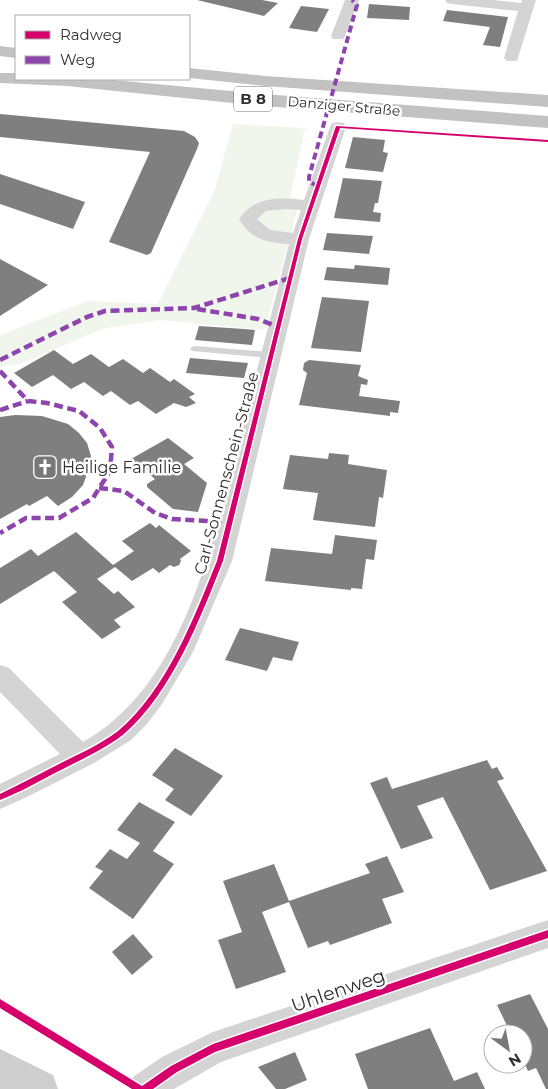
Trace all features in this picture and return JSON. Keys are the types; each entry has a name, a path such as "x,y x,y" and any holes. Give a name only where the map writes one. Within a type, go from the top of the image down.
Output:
{"highway":[{"path":"0,51 15,53"},
{"path":"0,71 15,74"},
{"name":"Danziger Straße","path":"190,72 265,81 548,101"},
{"name":"Danziger Straße","path":"0,78 15,79"},
{"name":"Danziger Straße","path":"58,80 252,99 548,122"}],"street":[{"path":"338,36 352,0"},
{"path":"452,0 533,2 512,58"},
{"name":"Carl-Sonnenschein-Straße","path":"0,797 80,757 122,731 165,680 208,592 220,561 300,239 338,127"},
{"path":"300,239 263,235 255,231 248,219 252,212 259,207 270,204 312,206"},
{"path":"0,675 80,757"},
{"name":"Uhlenweg","path":"145,1089 174,1069 213,1048 548,934"},
{"path":"0,1068 39,1089"}],"lane":[{"path":"195,349 270,355"}],"shaded area":[{"path":"233,124 305,128 290,198 300,199 265,330 160,320 102,329 23,363 0,367 0,335 87,301 158,304 214,192"}],"building":[{"path":"197,0 262,0 278,3 264,16"},
{"path":"369,4 410,7 409,20 367,18"},
{"path":"301,6 329,9 317,32 289,28"},
{"path":"447,10 508,17 500,47 483,45 490,27 443,21"},
{"path":"0,114 184,131 195,137 199,143 197,149 151,253 147,255 109,242 150,152 0,137"},
{"path":"353,137 385,140 383,152 388,153 383,172 345,168"},
{"path":"0,174 85,202 73,229 0,204"},
{"path":"343,178 382,181 378,203 375,203 373,212 381,213 380,222 334,218"},
{"path":"327,233 373,236 369,254 323,250"},
{"path":"0,259 48,285 0,316"},
{"path":"355,265 390,268 388,285 324,280 327,267 354,269"},
{"path":"322,297 369,301 361,352 311,348"},
{"path":"199,326 255,330 252,345 195,340"},
{"path":"54,350 73,364 91,354 109,367 123,359 143,373 150,368 170,382 174,379 195,394 189,397 196,403 186,407 174,403 156,414 138,401 130,405 111,391 103,396 84,382 71,389 53,375 32,387 14,373"},
{"path":"190,358 248,363 244,378 186,373"},
{"path":"309,360 361,365 358,376 368,380 367,385 361,384 359,396 400,401 398,413 390,412 390,416 299,405 307,373 303,370 304,363"},
{"name":"Heilige Familie","path":"15,415 42,416 68,424 87,443 91,463 83,485 72,497 58,506 47,496 29,506 27,504 0,519 0,417"},
{"path":"168,438 194,458 184,464 207,483 198,512 173,509 147,487 147,484 155,479 131,459"},
{"path":"329,453 349,455 348,464 387,470 383,498 379,497 375,527 313,520 318,493 283,489 290,455 328,459"},
{"path":"150,523 156,528 159,525 191,551 180,559 179,565 174,567 170,565 159,573 153,568 132,581 115,567 97,579 114,594 118,591 135,607 114,620 121,627 102,639 62,602 77,592 54,571 0,604 0,568 31,549 38,556 76,532 113,565 134,551 122,541"},
{"path":"335,535 377,540 374,560 366,559 362,589 351,588 351,590 265,581 271,548 332,554"},
{"path":"240,628 299,642 292,661 273,657 267,671 225,660"},
{"path":"175,748 223,776 191,816 165,800 174,789 152,775"},
{"path":"487,760 492,769 497,767 504,779 497,781 547,871 490,890 443,797 417,806 433,838 401,849 370,783 387,777 392,789"},
{"path":"139,802 175,822 153,851 174,864 133,919 89,888 103,871 95,867 110,849 127,859 140,843 117,830"},
{"path":"387,856 404,892 382,899 392,923 330,945 328,941 308,948 289,902 262,912 286,972 236,989 218,940 242,932 223,881 274,864 289,901 370,873 365,864"},
{"path":"133,934 153,957 132,975 112,952"},
{"path":"530,994 548,1029 548,1089 546,1089 536,1068 533,1069 533,1024 506,1024 497,1005"},
{"path":"430,1028 454,1081 477,1072 485,1089 368,1089 355,1054"},
{"path":"295,1052 307,1080 285,1089 276,1089 258,1067"}],"marked path":[{"path":"318,186 309,182 309,177 357,5 352,0"},
{"path":"0,360 87,317 105,311 194,308 290,278"},
{"path":"197,309 258,319 278,327"},
{"path":"0,371 28,401 47,403 79,411 100,428 112,447 110,471 93,498 59,518 26,518 0,533"},
{"path":"0,410 28,401"},
{"path":"99,488 124,491 155,513 172,519 229,522"}],"cycle path":[{"path":"0,797 107,742 121,732 138,716 153,697 192,629 220,561 300,239 338,127 548,141"},
{"path":"145,1089 174,1069 213,1048 548,934"},
{"path":"0,1003 140,1089"}],"place":[{"name":"Heilige Familie","path":"45,467"}]}
